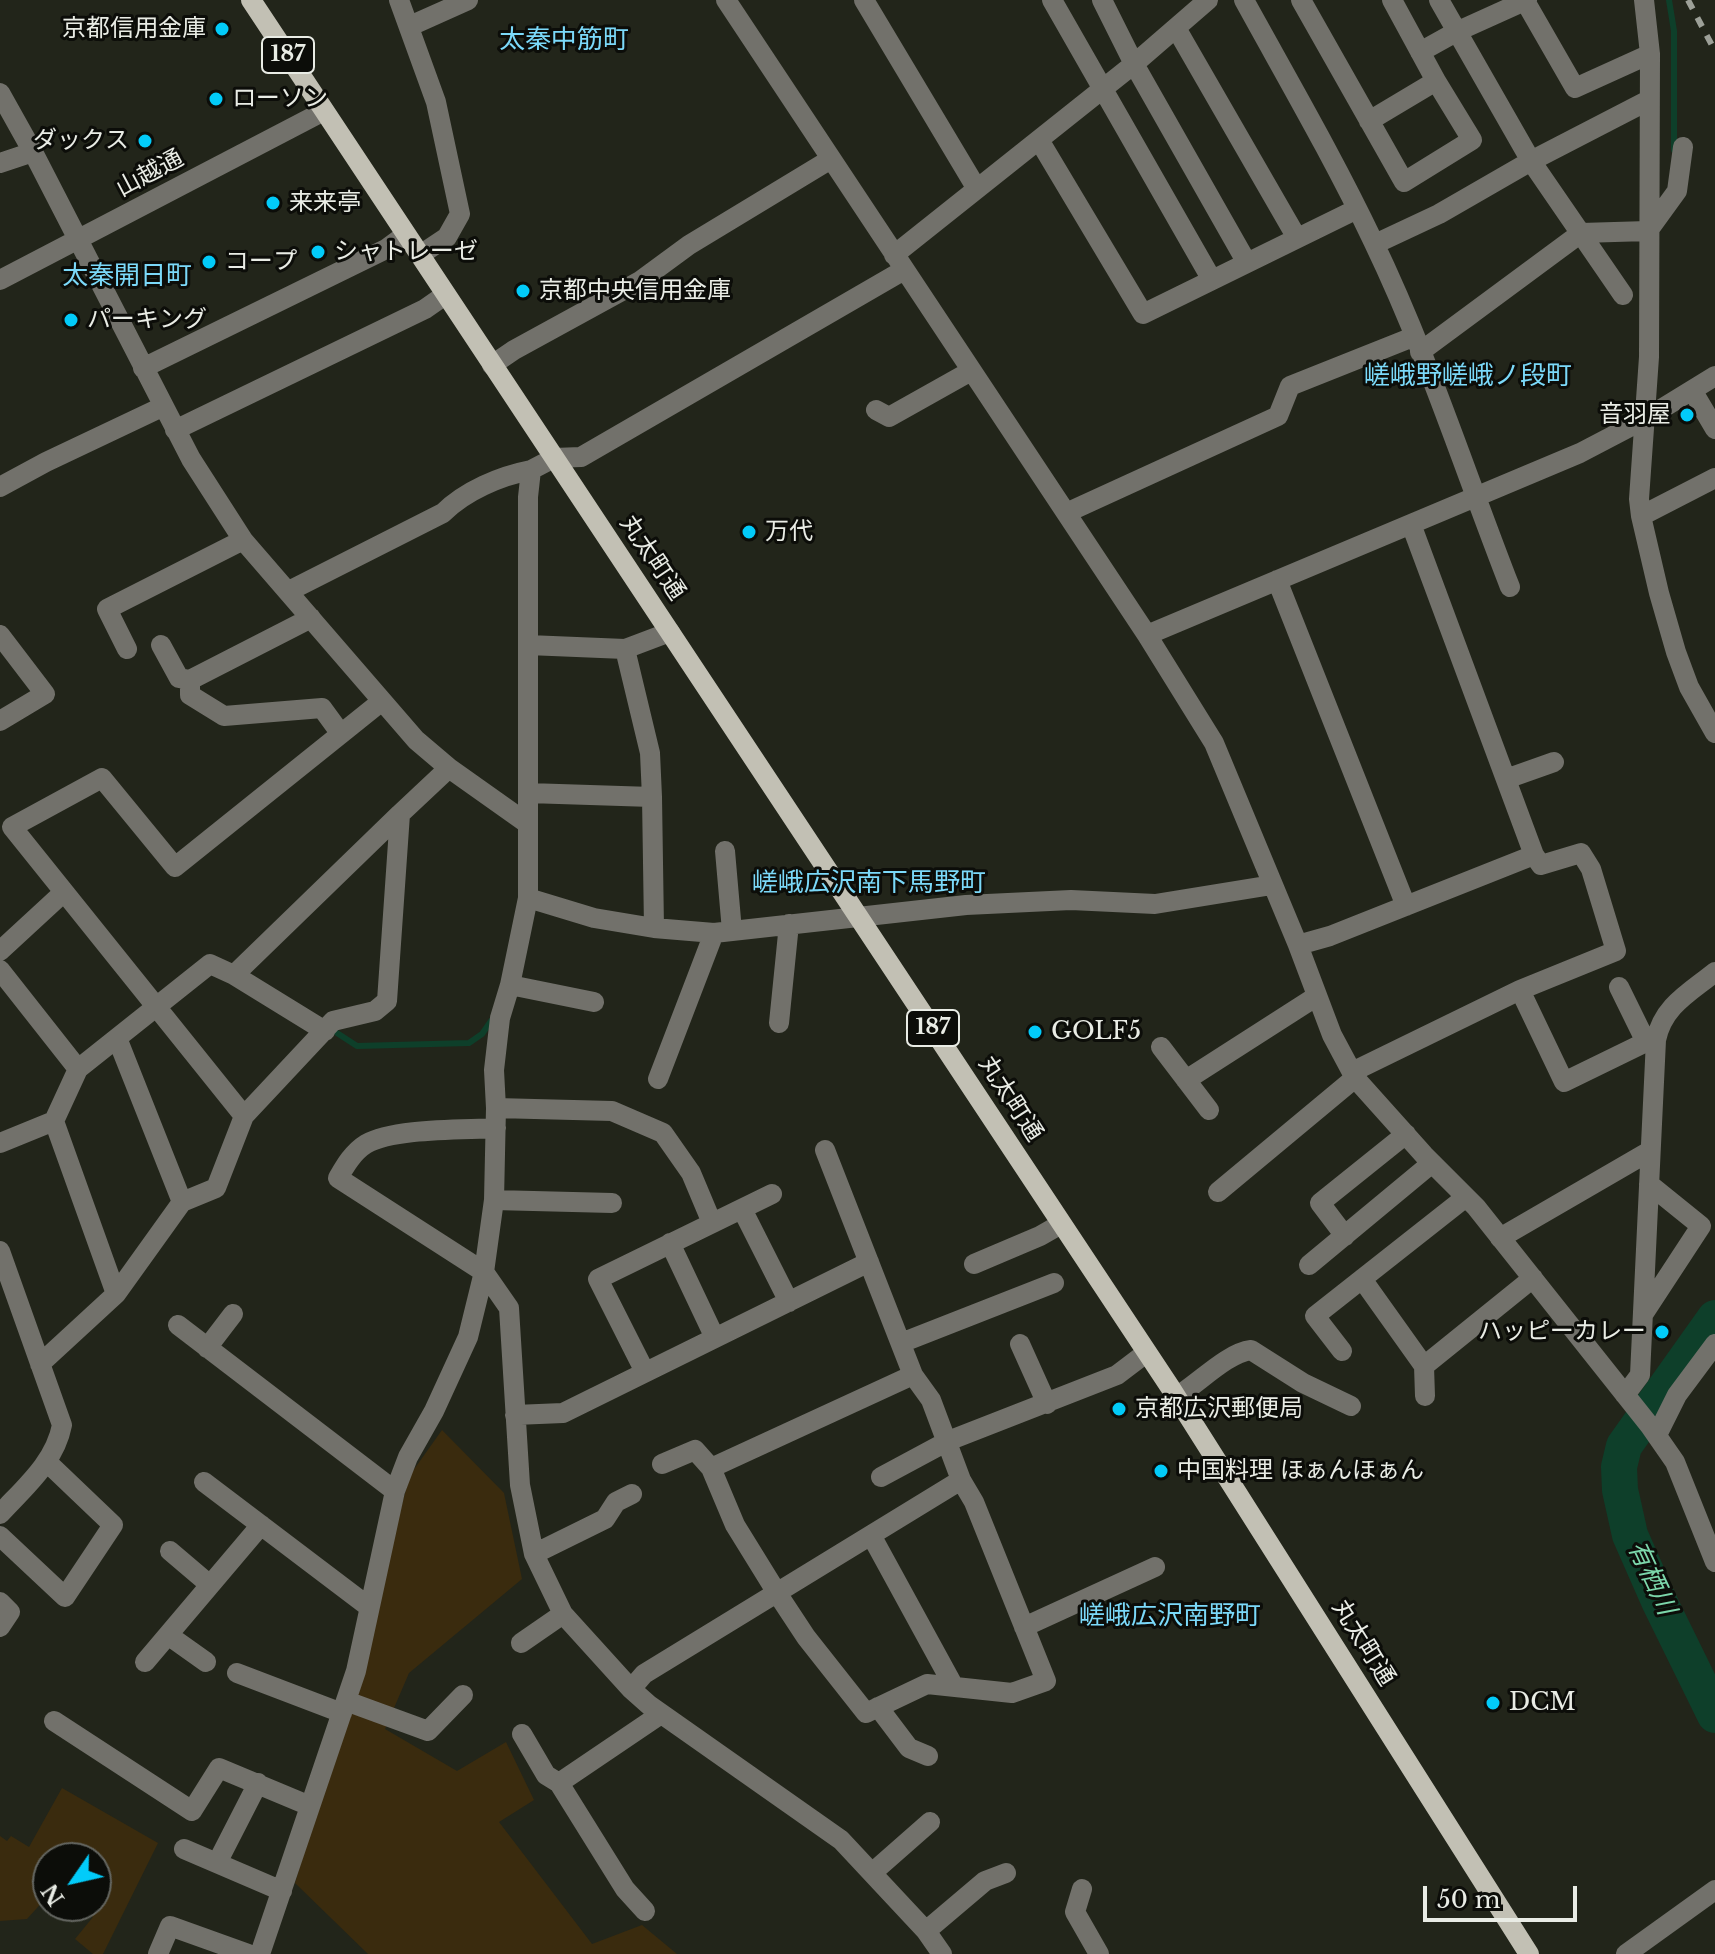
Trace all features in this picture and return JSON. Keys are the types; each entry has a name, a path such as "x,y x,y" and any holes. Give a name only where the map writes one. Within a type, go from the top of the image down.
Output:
{"main road":[{"name":"丸太町通","path":"251,0 1176,1397 1529,1954"}],"street":[{"path":"399,0 436,102 460,214 447,237 420,255"},
{"path":"410,26 468,0"},
{"path":"726,0 1147,635 1214,743 1332,1035 1353,1075 1466,1197 1654,1430 1675,1462 1715,1562"},
{"path":"864,0 977,189"},
{"path":"1052,0 1212,280"},
{"path":"1102,0 1134,64 1247,263"},
{"path":"1244,0 1350,190 1375,244 1417,344 1510,587"},
{"path":"1301,0 1404,182 1472,140 1392,0"},
{"path":"1439,0 1531,161 1623,295"},
{"path":"1420,52 1526,0 1575,88 1650,54"},
{"path":"1644,0 1650,54 1649,357 1639,499 1679,662 1715,733"},
{"path":"289,591 443,513 457,498 554,458 581,457 899,263 977,189 1134,64 1206,1"},
{"path":"1176,28 1297,238"},
{"path":"1369,121 1436,81"},
{"path":"0,93 79,240 162,407 243,540 416,740 449,768 528,824"},
{"path":"1375,244 1439,214 1531,161 1649,100"},
{"name":"山越通","path":"0,280 324,111"},
{"path":"1039,140 1143,314 1357,209"},
{"path":"1648,231 1677,191 1683,147"},
{"path":"0,163 33,152"},
{"path":"492,365 640,281 689,245 831,159"},
{"path":"1066,513 1278,416 1290,386 1417,344 1581,233 1648,231"},
{"path":"143,368 386,249 405,235"},
{"path":"175,430 425,309 445,295"},
{"path":"876,410 889,417 971,371"},
{"path":"1147,635 1580,453 1645,419 1715,376"},
{"path":"1692,390 1715,429"},
{"path":"0,487 162,407"},
{"path":"268,1949 282,1891 356,1671 395,1491 408,1457 434,1411 468,1337 484,1272 494,1200 494,1070 500,1018 528,898 528,497 531,470"},
{"path":"1641,516 1715,478"},
{"path":"1218,1192 1353,1075 1520,990 1616,951 1591,869 1581,853 1541,865 1534,855 1411,524"},
{"path":"127,649 107,609 243,540"},
{"path":"1277,580 1406,906"},
{"path":"161,645 179,678 190,680 311,618"},
{"path":"528,645 625,649 670,632"},
{"path":"0,635 45,694 0,721"},
{"path":"625,649 650,753 654,928"},
{"path":"190,680 190,695 224,716 322,708 341,734"},
{"path":"244,1116 12,827 102,778 175,867 382,701"},
{"path":"1506,779 1554,762"},
{"path":"234,975 449,768"},
{"path":"528,793 652,797"},
{"path":"40,1364 116,1294 182,1202 216,1188 244,1116 333,1021 375,1011 387,1001 400,814"},
{"path":"658,1079 723,932 725,851"},
{"path":"1298,945 1330,936 1534,855"},
{"path":"528,898 594,918 654,928 723,932 966,905 1071,900 1155,904 1272,885"},
{"path":"0,951 64,892"},
{"path":"779,1023 789,924"},
{"path":"0,1143 54,1121 78,1069 210,964 234,975 325,1031"},
{"path":"0,970 78,1069"},
{"path":"1629,1399 1640,1375 1644,1313 1651,1041 1668,1010 1715,972"},
{"path":"510,985 594,1002"},
{"path":"1619,987 1651,1041"},
{"path":"1520,990 1564,1082 1651,1041"},
{"path":"1186,1080 1317,996"},
{"path":"117,1038 182,1202"},
{"path":"1161,1047 1209,1110"},
{"path":"712,1223 691,1173 663,1133 612,1111 496,1118 396,1134 365,1144 346,1163 338,1178 484,1272 509,1308 520,1485 534,1554 563,1614 638,1682 661,1714 841,1840 926,1931 942,1954"},
{"path":"54,1121 116,1294"},
{"path":"1345,1236 1320,1203 1406,1134"},
{"path":"662,1464 695,1450 711,1468 735,1525 777,1593 806,1637 866,1713 927,1684 1012,1693 1046,1681 974,1502 961,1480 931,1400 913,1375 825,1150"},
{"path":"1500,1238 1650,1151"},
{"path":"1309,1265 1432,1163"},
{"path":"1644,1313 1701,1226 1649,1184"},
{"path":"645,1372 598,1279 772,1194"},
{"path":"1342,1351 1315,1316 1466,1197"},
{"path":"494,1200 612,1203"},
{"path":"742,1209 789,1302"},
{"path":"974,1264 1061,1224"},
{"path":"670,1243 715,1338"},
{"path":"0,1251 62,1425 59,1440 47,1462 0,1514"},
{"path":"515,1415 563,1413 869,1262"},
{"path":"1424,1366 1533,1278"},
{"path":"1362,1279 1424,1366 1425,1396"},
{"path":"901,1343 1054,1283"},
{"path":"207,1348 233,1314"},
{"path":"178,1325 395,1491"},
{"path":"1020,1344 1047,1404"},
{"path":"1654,1430 1715,1344"},
{"path":"1176,1397 1198,1384 1236,1352 1251,1350 1303,1383 1351,1406"},
{"path":"881,1477 948,1441 1117,1375 1146,1353"},
{"path":"711,1468 913,1375"},
{"path":"0,1536 65,1597 113,1525 47,1462"},
{"path":"638,1682 961,1480"},
{"path":"204,1482 369,1607"},
{"path":"534,1554 605,1519 616,1502 632,1494"},
{"path":"145,1662 261,1525"},
{"path":"871,1535 953,1685"},
{"path":"170,1551 210,1585"},
{"path":"1024,1627 1155,1567"},
{"path":"0,1602 10,1612 0,1627"},
{"path":"521,1643 563,1614"},
{"path":"168,1635 206,1662"},
{"path":"237,1673 428,1731 463,1695"},
{"path":"878,1707 909,1748 928,1756"},
{"path":"559,1783 661,1714"},
{"path":"54,1721 192,1811 219,1768 310,1806"},
{"path":"522,1734 546,1775 559,1783 625,1889 645,1911"},
{"path":"217,1863 258,1783"},
{"path":"872,1873 930,1822"},
{"path":"184,1849 282,1891"},
{"path":"926,1931 985,1881 1006,1873"},
{"path":"1082,1889 1075,1912 1099,1954"},
{"path":"1626,1954 1715,1890"},
{"path":"158,1954 170,1926 248,1954"}],"shaded area":[{"path":"442,1430 504,1493 522,1579 409,1673 385,1729 457,1771 506,1742 534,1800 499,1822 592,1944 642,1925 677,1954 368,1954 295,1883 410,1475"},
{"path":"62,1788 158,1843 103,1954 93,1954 75,1939 89,1922 112,1922 112,1842 32,1842 32,1913 27,1919 0,1921 0,1836 7,1841 11,1836 29,1847"}],"waterway":[{"path":"1669,0 1674,31 1674,150"},
{"path":"337,1033 357,1046 469,1043 482,1034 491,1021"},
{"name":"有栖川","path":"1715,1318 1624,1446 1619,1467 1620,1490 1630,1535 1715,1715"}],"railway":[{"path":"1688,0 1715,51"}],"place":[{"name":"京都信用金庫","path":"222,29"},
{"name":"ローソン","path":"216,99"},
{"name":"ダックス","path":"145,141"},
{"name":"来来亭","path":"273,203"},
{"name":"シャトレーゼ","path":"318,252"},
{"name":"コープ","path":"209,262"},
{"name":"京都中央信用金庫","path":"523,291"},
{"name":"パーキング","path":"71,320"},
{"name":"音羽屋","path":"1687,415"},
{"name":"万代","path":"749,532"},
{"name":"GOLF5","path":"1035,1032"},
{"name":"ハッピーカレー","path":"1662,1332"},
{"name":"京都広沢郵便局","path":"1119,1409"},
{"name":"中国料理 ほぁんほぁん","path":"1161,1471"},
{"name":"DCM","path":"1493,1703"}],"district":[{"name":"太秦中筋町","path":"564,41"},
{"name":"太秦開日町","path":"127,277"},
{"name":"嵯峨野嵯峨ノ段町","path":"1468,377"},
{"name":"嵯峨広沢南下馬野町","path":"869,884"},
{"name":"嵯峨広沢南野町","path":"1170,1617"}]}
